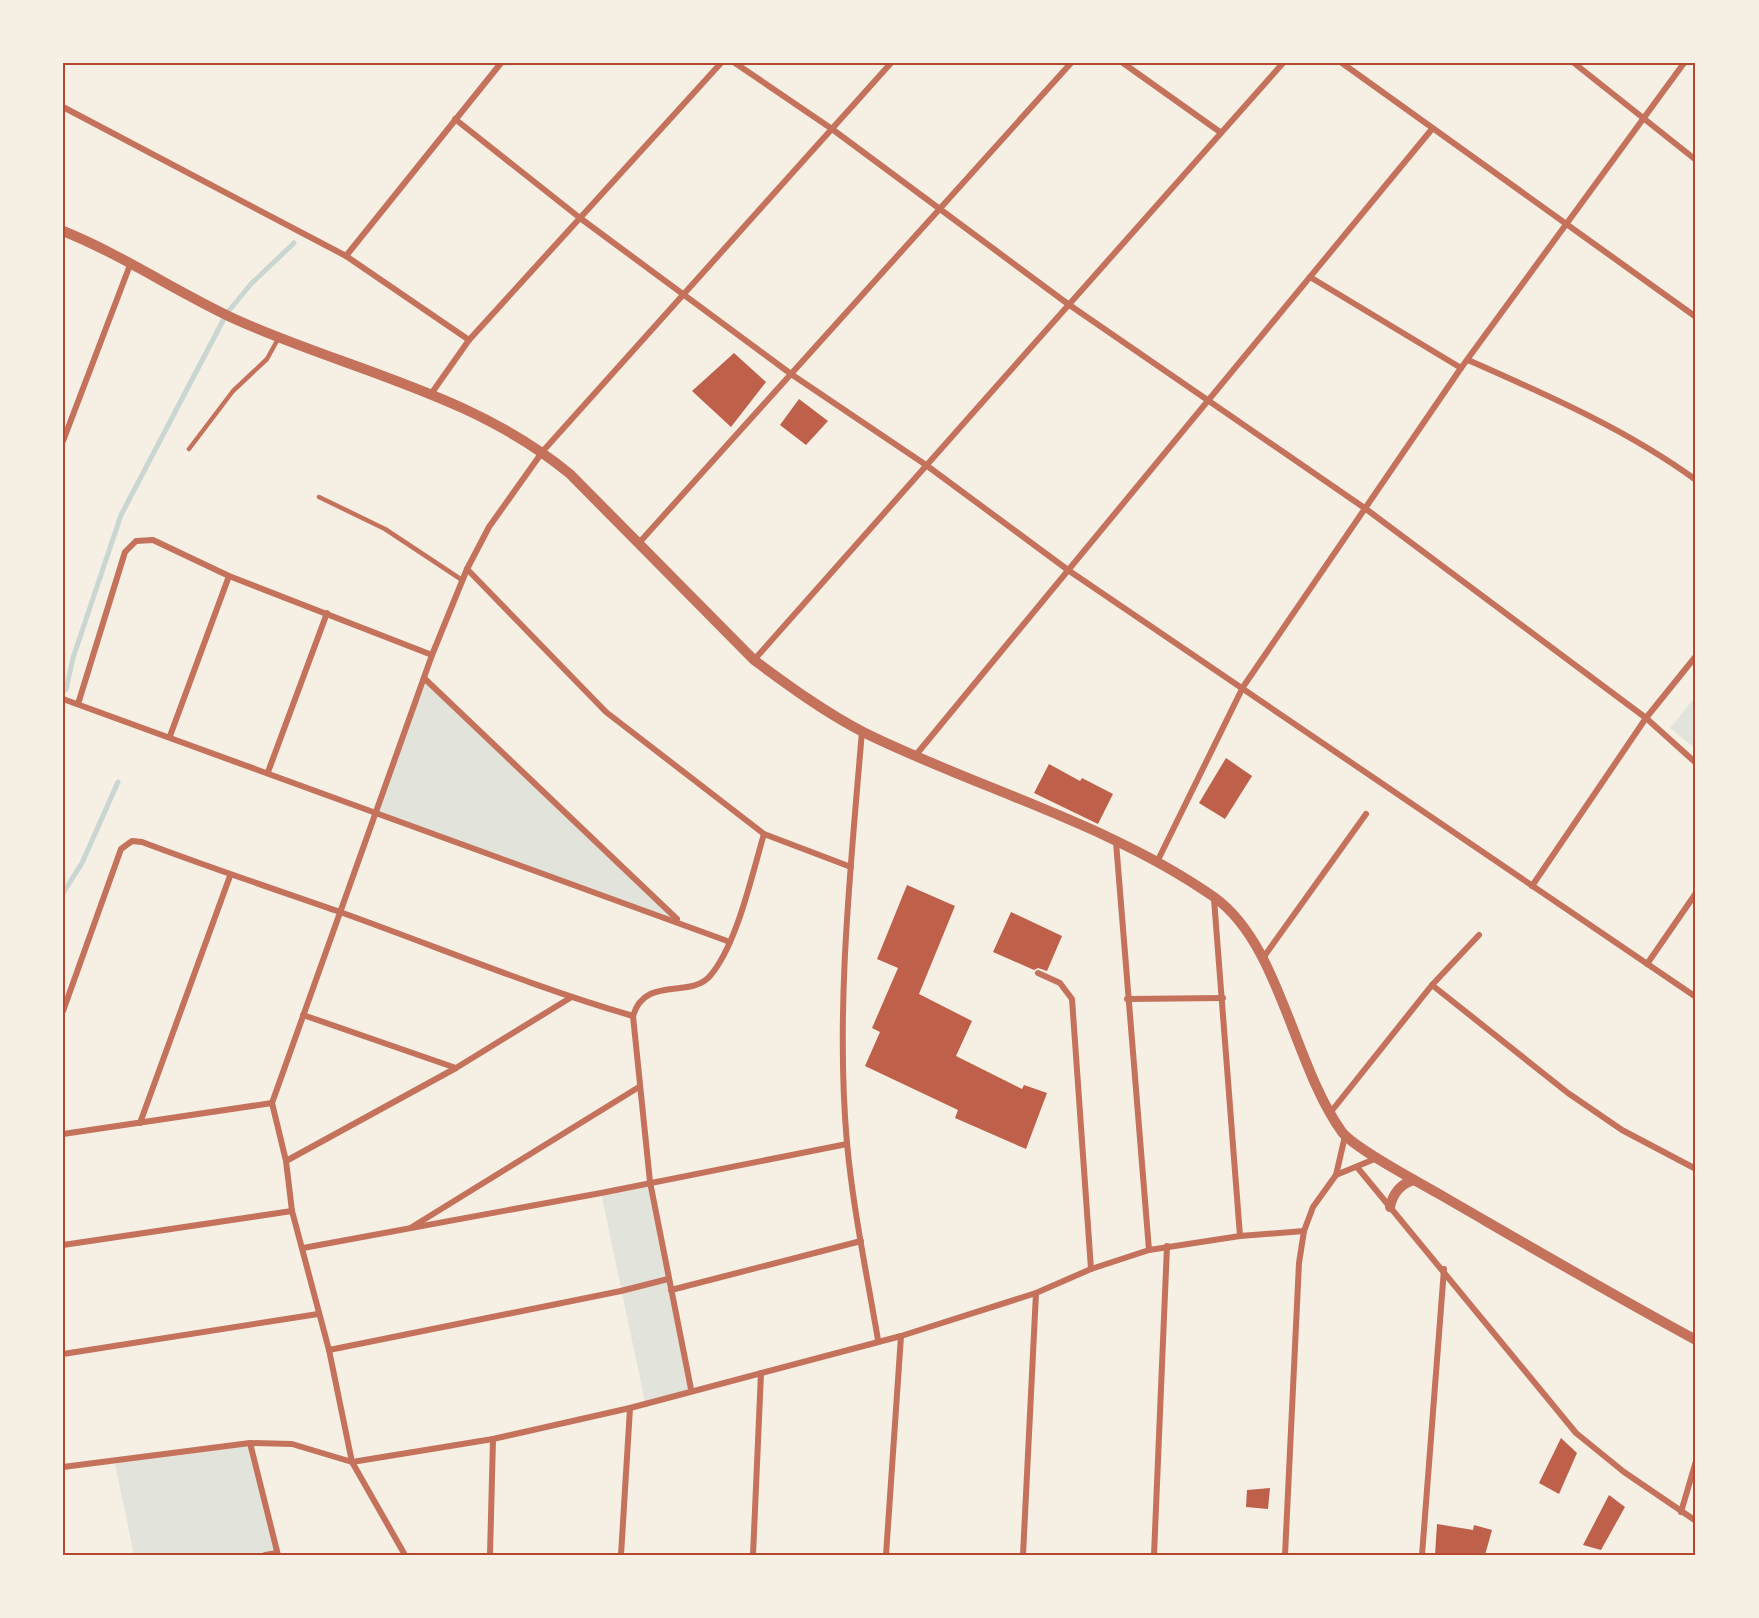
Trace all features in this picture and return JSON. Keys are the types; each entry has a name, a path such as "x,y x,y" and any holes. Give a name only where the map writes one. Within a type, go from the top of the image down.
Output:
{"street":[{"path":"346,256 501,63"},
{"path":"431,394 469,340 721,63"},
{"path":"735,63 832,129 1068,304 1366,509 1646,718 1696,763"},
{"path":"405,1555 352,1462 329,1350 292,1211 286,1161 272,1103 432,655 466,569 489,527 543,451 891,63"},
{"path":"638,545 1071,63"},
{"path":"1123,63 1220,132"},
{"path":"754,660 1283,63"},
{"path":"1342,63 1696,316"},
{"path":"1574,63 1642,120 1696,160"},
{"path":"1157,862 1243,687 1461,368 1684,63"},
{"path":"63,107 346,256 469,340"},
{"path":"454,119 580,218 686,294 791,374 926,465 1068,570 1696,997"},
{"path":"915,756 1432,129"},
{"path":"63,231 238,320 431,394 502,426 543,451 570,474 754,660 787,685 862,731 915,756 1116,841 1157,862 1214,897 1235,915 1263,958 1313,1083 1345,1136 1414,1180 1696,1340"},
{"path":"63,441 130,265"},
{"path":"1310,277 1461,368"},
{"path":"1468,360 1589,414 1696,480"},
{"path":"78,704 125,552 136,541 153,540 229,576 432,655"},
{"path":"466,569 606,712 764,834 851,867"},
{"path":"170,736 229,576"},
{"path":"268,772 327,613"},
{"path":"1532,886 1646,718 1696,656"},
{"path":"424,678 680,922"},
{"path":"63,699 376,811 730,942"},
{"path":"862,731 851,867 843,1047 847,1144 878,1341"},
{"path":"1263,958 1366,814"},
{"path":"691,1389 650,1182 633,1016 636,1006 651,993 694,985 709,978 730,942 764,834"},
{"path":"63,1011 121,849 132,841 142,842 230,876 339,912 570,998 633,1016"},
{"path":"1116,841 1149,1250"},
{"path":"140,1123 230,876"},
{"path":"1647,964 1696,893"},
{"path":"1214,897 1240,1236"},
{"path":"1330,1113 1432,985 1479,935"},
{"path":"1038,973 1060,983 1072,999 1091,1269"},
{"path":"1432,985 1568,1093 1622,1130 1696,1169"},
{"path":"286,1161 456,1068 570,998"},
{"path":"1127,999 1222,998"},
{"path":"303,1015 456,1068"},
{"path":"409,1228 639,1087"},
{"path":"63,1134 272,1103"},
{"path":"1285,1555 1299,1263 1304,1231 1312,1207 1336,1175 1345,1136"},
{"path":"303,1248 847,1144"},
{"path":"1336,1175 1377,1157"},
{"path":"1357,1167 1444,1269 1576,1433 1624,1472 1696,1521"},
{"path":"1390,1207 1392,1197 1399,1188 1414,1180"},
{"path":"63,1245 292,1211"},
{"path":"63,1467 250,1443 292,1444 352,1462 493,1439 630,1408 691,1389 901,1336 1036,1293 1091,1269 1149,1250 1240,1236 1304,1231"},
{"path":"671,1290 861,1241"},
{"path":"1154,1555 1167,1246"},
{"path":"1422,1555 1444,1269"},
{"path":"329,1350 621,1291 668,1279"},
{"path":"1023,1555 1036,1293"},
{"path":"63,1353 318,1314"},
{"path":"886,1555 901,1336"},
{"path":"753,1555 761,1373"},
{"path":"621,1555 630,1408"},
{"path":"490,1555 493,1439"},
{"path":"250,1443 278,1554 265,1555"},
{"path":"1681,1512 1696,1461"}],"lane":[{"path":"189,450 233,391 267,359 279,336"},
{"path":"320,497 385,529 462,580"}],"shaded area":[{"path":"424,678 680,922 376,811"},
{"path":"1696,696 1696,749 1670,728"},
{"path":"650,1182 691,1389 645,1402 601,1193"},
{"path":"250,1443 277,1553 134,1555 114,1459"}],"building":[{"path":"734,353 766,382 731,427 692,391"},
{"path":"799,399 828,421 806,445 780,425"},
{"path":"1226,758 1252,776 1225,819 1199,803"},
{"path":"1049,764 1080,781 1082,778 1113,794 1098,824 1034,793"},
{"path":"907,885 955,906 919,994 972,1021 956,1056 1022,1089 1024,1085 1047,1093 1026,1149 955,1118 958,1110 865,1066 880,1032 872,1028 898,968 877,959"},
{"path":"1011,912 1062,936 1047,971 1038,968 1034,970 993,952"},
{"path":"1561,1438 1577,1453 1559,1494 1539,1483"},
{"path":"1270,1488 1268,1509 1246,1507 1247,1490"},
{"path":"1609,1495 1625,1507 1601,1550 1583,1545"},
{"path":"1437,1524 1473,1530 1474,1525 1492,1530 1485,1555 1435,1555"}],"waterway":[{"path":"66,690 73,658 121,515 227,313 251,284 294,243"},
{"path":"63,893 82,863 118,782"}]}
